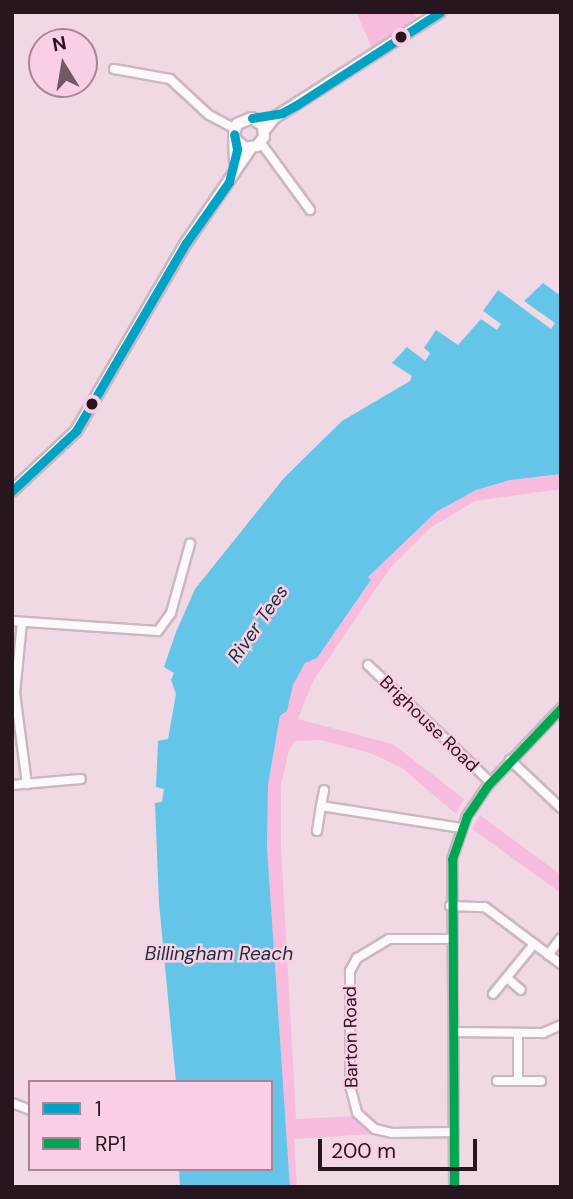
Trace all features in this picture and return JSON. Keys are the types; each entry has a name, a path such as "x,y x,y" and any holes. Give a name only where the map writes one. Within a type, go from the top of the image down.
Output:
{"main road":[{"path":"12,491 76,430 234,170 256,145 264,131 282,113 440,12"},
{"path":"234,170 234,129 241,120 282,113"},
{"path":"252,118 264,131"},
{"path":"236,140 256,145"}],"street":[{"path":"114,69 170,79 209,115 234,129"},
{"path":"256,145 310,210"},
{"path":"27,784 15,693 17,622 159,631 171,612 190,544"},
{"name":"Brighouse Road","path":"368,665 490,782"},
{"path":"454,1187 450,906 452,859 461,828 490,782 561,708"},
{"path":"510,760 561,808"},
{"path":"12,785 81,779"},
{"path":"317,831 324,790"},
{"path":"321,806 461,828"},
{"path":"450,906 485,907 561,964"},
{"path":"548,955 561,938"},
{"name":"Barton Road","path":"451,939 389,939 357,958 350,971 350,1086 357,1113 375,1129 392,1133 454,1132"},
{"path":"494,994 534,944"},
{"path":"507,978 521,990"},
{"path":"453,1032 543,1033 561,1025"},
{"path":"518,1033 518,1081"},
{"path":"497,1081 541,1081"}],"shaded area":[{"path":"356,12 414,12 417,19 372,48"},
{"path":"561,474 561,489 475,501 430,528 391,567 313,681 298,719 393,744 464,799 456,814 402,768 370,753 320,740 295,741 289,750 281,785 281,847 296,1119 356,1116 373,1134 294,1139 297,1187 290,1187 267,847 268,785 280,716 287,711 292,685 305,663 330,639 371,581 368,577 436,512 476,490 510,480"},
{"path":"480,815 561,875 561,893 472,829"}],"water":[{"path":"543,283 561,296 561,474 510,480 476,490 436,512 368,577 371,580 317,658 305,663 293,685 287,711 280,716 268,785 267,847 290,1187 180,1187 179,1171 273,1171 273,1080 176,1080 159,903 155,803 162,802 164,789 156,787 158,741 168,739 176,694 171,680 174,673 164,667 176,632 195,589 284,478 342,421 410,381 412,376 392,363 407,347 425,361 430,353 424,348 436,330 458,345 481,319 497,330 501,324 483,311 498,290 551,329 555,323 524,301"}],"transit line":[{"name":"1","path":"252,118 282,113 298,104 440,12"},
{"name":"1","path":"12,491 76,431 186,243 229,182 237,149 234,134"},
{"name":"RP1","path":"454,1187 452,859 467,816 488,785 561,708"}],"water label":[{"name":"River Tees","path":"258,624"},
{"name":"Billingham Reach","path":"219,954"}]}
